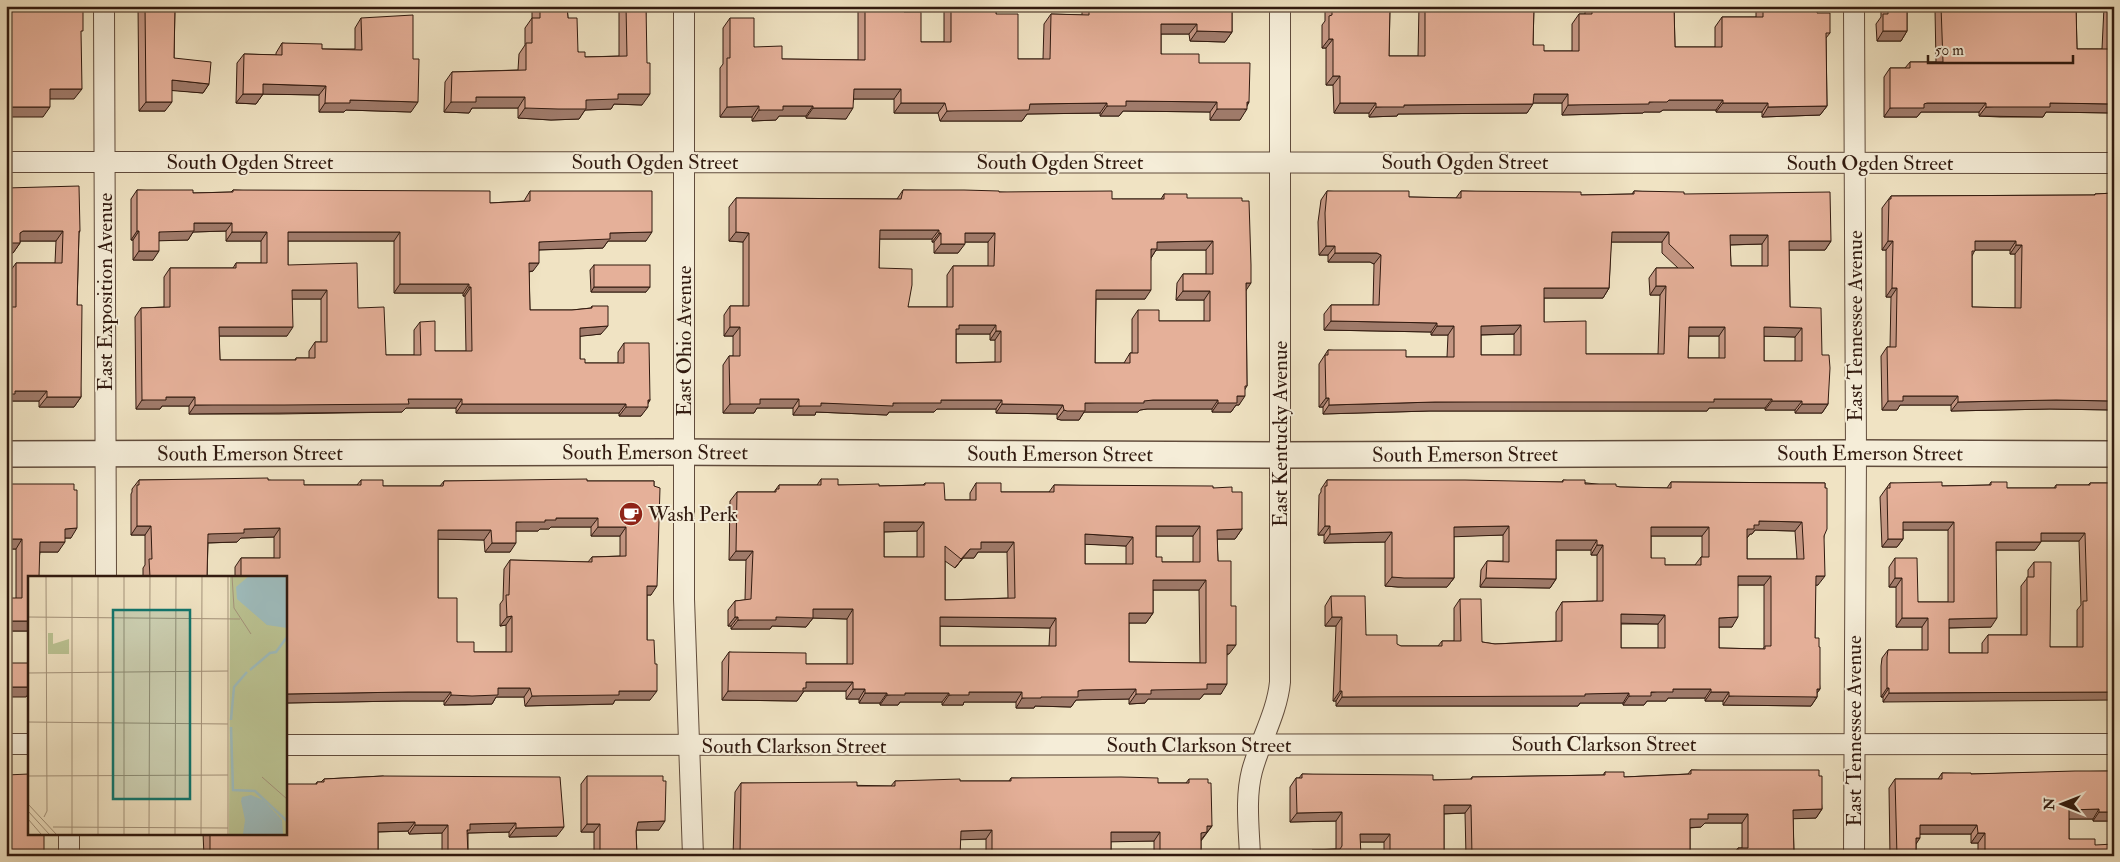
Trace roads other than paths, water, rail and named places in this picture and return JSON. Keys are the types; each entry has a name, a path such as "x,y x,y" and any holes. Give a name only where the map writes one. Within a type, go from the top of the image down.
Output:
{"street":[{"name":"East Exposition Avenue","path":"104,6 106,576"},
{"name":"East Ohio Avenue","path":"684,6 684,599 692,856"},
{"name":"East Kentucky Avenue","path":"1250,856 1250,784 1261,745 1276,704 1280,682 1280,6"},
{"name":"East Tennessee Avenue","path":"1854,6 1856,452 1853,743 1854,856"},
{"name":"South Ogden Street","path":"6,162 2114,163"},
{"name":"South Emerson Street","path":"6,454 683,452 1279,455 1856,452 2114,454"},
{"path":"6,744 28,744"},
{"name":"South Clarkson Street","path":"286,745 2114,744"},
{"path":"69,834 70,856"}],"place":[{"name":"Wash Perk","path":"631,514"}]}
